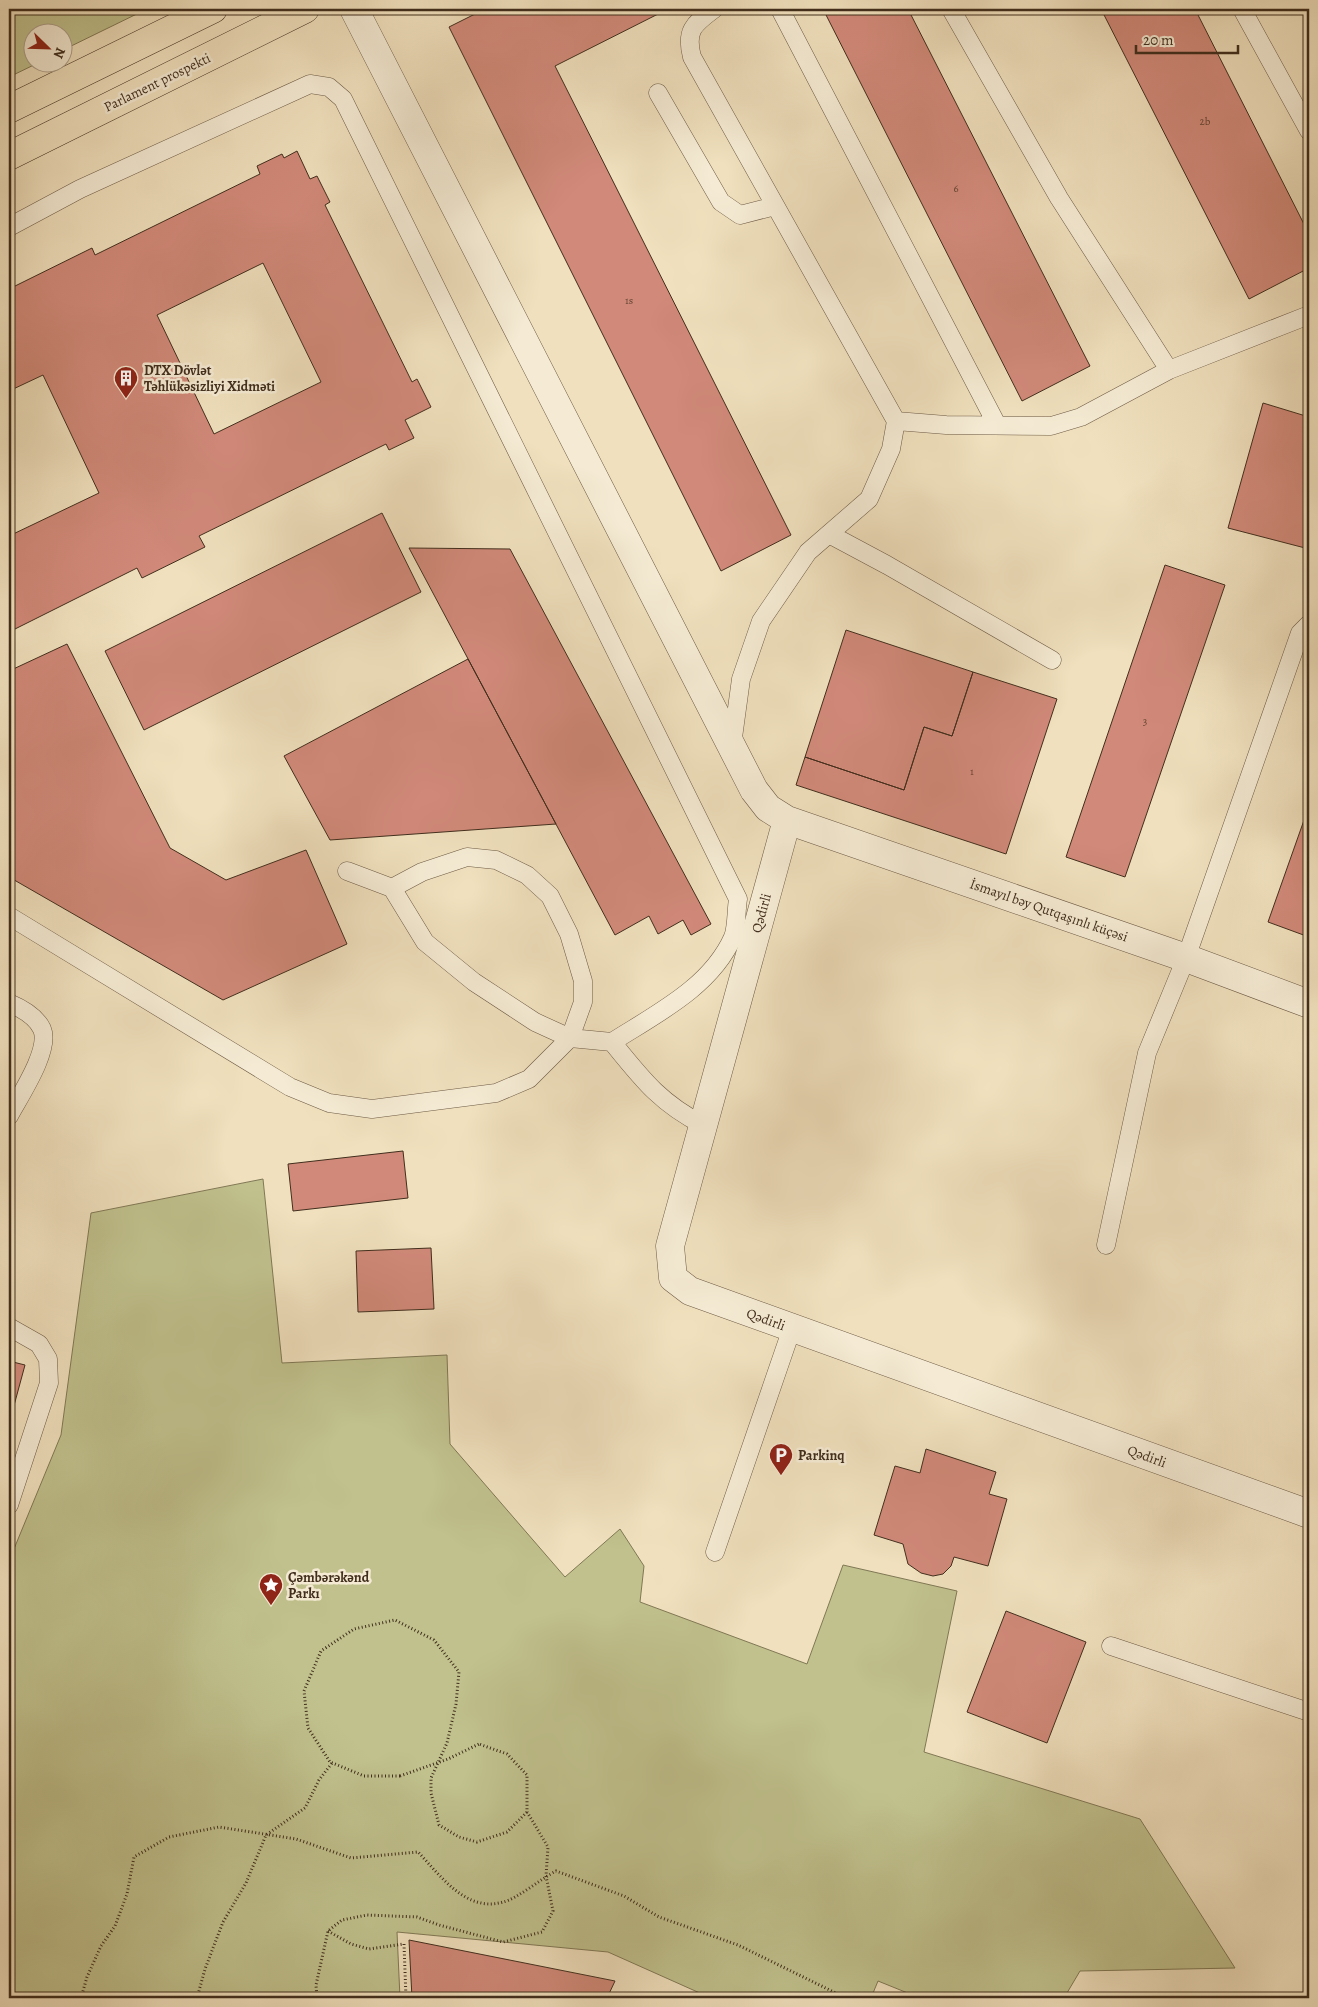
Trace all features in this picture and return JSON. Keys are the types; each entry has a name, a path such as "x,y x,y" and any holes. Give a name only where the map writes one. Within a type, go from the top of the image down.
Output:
{"main road":[{"path":"9,109 213,9"},
{"name":"Parlament prospekti","path":"9,156 305,9"}],"street":[{"name":"İsmayıl bəy Qutqaşınlı küçəsi","path":"354,9 754,790 768,808 787,820 1186,958 1309,1004"},
{"name":"Qədirli","path":"787,820 670,1246 673,1278 690,1291 1309,1514"}],"lane":[{"path":"714,9 694,24 688,43 692,57 896,421 891,449 869,499 808,552 761,621 742,679 732,746"},
{"path":"780,9 997,425"},
{"path":"951,9 1059,198 1169,370"},
{"path":"1242,9 1309,131"},
{"path":"9,227 80,189 310,84 329,87 343,99 738,899 734,936 716,967 682,997 612,1042 570,1038 535,1022 474,982 424,942 392,888 347,871"},
{"path":"658,93 721,202 740,215 775,206"},
{"path":"896,421 946,425 1051,426 1081,417 1169,370 1309,315"},
{"path":"829,534 887,565 1052,660"},
{"path":"1106,1245 1146,1054 1186,958 1300,633 1309,624"},
{"path":"9,916 290,1087 329,1103 372,1109 496,1093 529,1079 570,1038 583,1002 583,981 569,934 550,896 527,875 496,860 467,857 422,872 392,888"},
{"path":"9,1003 19,1007 35,1019 43,1031 42,1048 34,1071 11,1107"},
{"path":"612,1042 648,1087 679,1113 703,1125"},
{"path":"9,1327 39,1344 48,1359 49,1383 9,1504"},
{"path":"715,1552 792,1328"},
{"path":"1111,1646 1309,1712"}],"path":[{"path":"317,1998 316,1985 328,1932 342,1920 368,1915 417,1917 439,1925 503,1942 542,1932 553,1911 546,1876 548,1847 527,1812 527,1775 507,1754 479,1744 448,1759 400,1776 364,1776 332,1763 308,1728 304,1691 321,1651 354,1630 395,1620 434,1640 459,1672 456,1704 447,1743 431,1778 431,1793 438,1825 459,1837 477,1842 507,1832 527,1812"},
{"path":"197,1998 205,1969 223,1922 246,1882 266,1835 305,1808 319,1780 332,1763"},
{"path":"81,1998 87,1977 101,1946 115,1926 127,1894 134,1857 170,1837 219,1827 296,1839 351,1858 418,1852 459,1894 480,1904 503,1902 556,1870 624,1896 659,1917 738,1945 846,1998"},
{"path":"328,1932 351,1944 369,1949 404,1944 406,1998"}],"green space":[{"path":"13,9 147,9 72,46 72,22 22,22 22,71 9,77 9,11"},
{"name":"Çəmbərəkənd Parkı","path":"263,1179 282,1363 447,1355 450,1444 565,1577 620,1529 644,1566 640,1602 807,1664 843,1565 957,1591 924,1752 1140,1819 1235,1968 1080,1971 1064,1998 920,1998 878,1981 871,1998 711,1998 608,1952 397,1932 400,1998 9,1998 9,1561 61,1435 91,1213"}],"building":[{"path":"485,9 668,9 555,66 791,535 721,571 449,27"},
{"path":"823,9 908,9 1090,366 1022,401"},
{"path":"1101,9 1195,9 1309,234 1309,268 1249,299"},
{"name":"DTX Dövlət Təhlükəsizliyi Xidməti","path":"297,151 310,179 317,176 330,202 325,205 412,382 417,379 431,407 405,420 414,438 389,450 386,444 199,536 205,547 142,578 137,568 9,632 9,536 99,493 43,375 9,391 9,289 92,248 95,255 260,174 257,166 282,154 284,158","holes":["263,263 321,382 214,434 157,315"]},
{"path":"1263,403 1309,417 1309,549 1228,528"},
{"path":"382,513 421,592 144,730 105,651"},
{"path":"409,548 510,549 711,924 691,935 683,920 658,934 649,916 615,935"},
{"path":"1165,565 1225,585 1125,877 1066,857"},
{"path":"846,630 973,672 952,736 924,727 904,790 805,757"},
{"path":"67,644 170,848 226,880 306,850 347,944 223,1000 9,877 9,671"},
{"path":"468,659 556,824 330,840 284,756"},
{"path":"973,672 1057,699 1006,854 796,785 805,757 904,790 924,727 952,736"},
{"path":"1309,806 1309,937 1268,922"},
{"path":"403,1151 408,1198 293,1211 288,1164"},
{"path":"431,1248 434,1309 358,1312 356,1251"},
{"path":"9,1361 25,1365 9,1424"},
{"path":"926,1449 996,1472 989,1494 1007,1499 988,1566 954,1557 951,1566 943,1574 933,1576 921,1573 908,1564 903,1544 874,1535 895,1466 920,1473"},
{"path":"1006,1611 1086,1642 1047,1743 967,1712"},
{"path":"409,1940 615,1981 607,1998 412,1998"}],"place":[{"name":"DTX Dövlət Təhlükəsizliyi Xidməti","path":"126,399"},
{"name":"Parkinq","path":"781,1476"},
{"name":"Çəmbərəkənd Parkı","path":"271,1606"}]}
